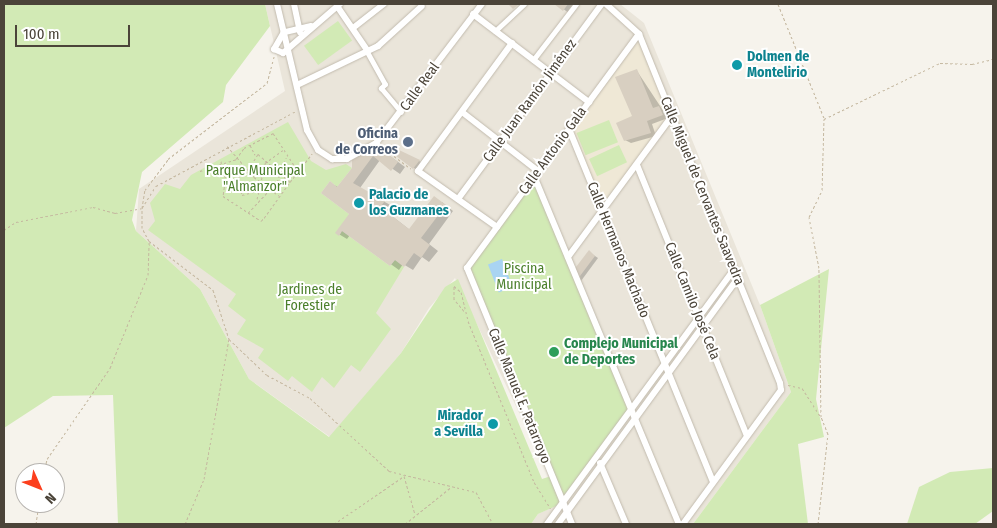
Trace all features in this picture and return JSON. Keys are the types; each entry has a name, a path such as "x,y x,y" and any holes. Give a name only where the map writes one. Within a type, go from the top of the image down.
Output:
{"street":[{"path":"277,4 302,109 317,147"},
{"path":"294,4 300,32"},
{"path":"352,28 384,4"},
{"name":"Calle Real","path":"317,147 324,157 347,159 376,143 482,4"},
{"path":"495,31 524,4"},
{"path":"534,60 576,4"},
{"name":"Calle Juan Ramón Jiménez","path":"458,199 602,4"},
{"name":"Calle Miguel de Cervantes Saavedra","path":"606,4 639,34 783,388"},
{"path":"284,32 274,49 283,53 311,26 338,5 367,50 385,84 381,88 389,102 401,112"},
{"path":"297,85 394,35 422,6"},
{"path":"473,14 589,102"},
{"path":"284,32 300,32 311,26"},
{"name":"Calle Antonio Gala","path":"467,268 639,34"},
{"path":"497,227 418,171 512,43"},
{"path":"462,112 536,174 634,420 679,524"},
{"path":"568,257 672,116"},
{"name":"Calle Hermanos Machado","path":"569,129 714,482"},
{"name":"Calle Camilo José Cela","path":"636,165 747,436"},
{"name":"Calle Manuel E. Patarroyo","path":"467,268 572,524"},
{"path":"547,524 734,269"},
{"path":"558,524 738,278"},
{"path":"683,524 783,388"},
{"path":"597,456 626,524"}],"path":[{"path":"778,4 824,118 822,190 809,217 819,268 821,418"},
{"path":"274,49 272,76 267,83 168,159 145,190 142,208 142,228 149,241 213,290 229,338 267,375 310,398 389,471 476,492 493,524"},
{"path":"824,118 940,63 972,64 993,58"},
{"path":"4,230 16,222 94,206 114,213 142,208 156,186 226,145 302,109"},
{"path":"200,171 221,160 236,159 250,144 273,133 298,172"},
{"path":"204,169 230,178 235,178 248,172 255,155 250,144"},
{"path":"226,145 248,172 280,196"},
{"path":"230,178 223,196 261,221 317,147"},
{"path":"257,199 256,191 268,159 284,149"},
{"path":"255,155 268,159 281,175 290,182"},
{"path":"394,156 418,171"},
{"path":"248,213 257,199 271,190 281,175 287,157"},
{"path":"221,160 223,175"},
{"path":"235,178 240,185 242,195 256,191"},
{"path":"240,185 247,189 258,187"},
{"path":"46,463 47,458 110,368 148,275 149,241"},
{"path":"464,311 454,298 454,286 462,296 464,311 534,482 551,509 545,517"},
{"path":"185,524 204,479 229,338"},
{"path":"783,388 802,388 821,418 828,434 818,524"},
{"path":"404,476 415,514"},
{"path":"334,524 404,476"},
{"path":"406,524 415,514 450,487"}],"shaded area":[{"path":"265,4 620,4 644,23 760,305 791,392 693,524 531,524 538,514 562,503 455,278 429,308 401,353 330,437 249,379 200,289 136,231 139,189 285,91"},
{"path":"639,34 672,116 603,211 569,129"}],"green space":[{"name":"Piscina Municipal","path":"4,4 265,4 270,26 226,85 223,102 142,172 132,220 136,231 200,289 249,379 329,437 401,353 445,287 458,279 542,479 551,476 467,268 534,176 630,409 563,503 538,514 531,524 118,524 113,395 53,396 4,428"},
{"path":"338,21 352,40 318,65 304,46"},
{"path":"609,120 618,142 586,155 577,133"},
{"name":"Jardines de Forestier","path":"288,122 311,161 326,170 346,164 352,168 337,187 330,181 321,193 349,214 339,236 342,231 390,266 395,260 404,267 376,313 391,329 360,372 351,365 334,388 322,377 312,392 292,376 288,381 258,358 264,349 237,334 246,320 228,306 236,294 148,230 155,221 150,203 165,184 180,189 191,175"},
{"path":"619,145 627,162 597,176 589,159"},
{"path":"829,269 816,399 824,437 798,444 808,524 693,524 791,392 760,305"},
{"path":"993,468 993,511 975,524 907,524 919,487 950,472"}],"water":[{"path":"502,259 513,287 499,292 488,264"}],"building":[{"path":"511,4 519,4 513,9 509,5"},
{"path":"554,4 568,4 563,11"},
{"path":"637,69 653,108 659,106 663,115 647,121 651,133 624,141 616,123 632,116 615,77"},
{"name":"Palacio de los Guzmanes","path":"375,144 398,162 391,171 373,156 353,183 385,201 380,207 409,229 434,196 446,205 421,238 430,245 421,258 414,253 404,267 395,260 390,266 342,231 339,236 335,233 349,214 321,193 330,181 337,187 352,168 352,160"},
{"path":"399,150 420,160 413,169 395,155"},
{"path":"589,250 595,256 577,280 573,271"}],"place":[{"name":"Dolmen de Montelirio","path":"737,65"},
{"name":"Oficina de Correos","path":"408,142"},
{"name":"Palacio de los Guzmanes","path":"359,203"},
{"name":"Complejo Municipal de Deportes","path":"554,352"},
{"name":"Mirador a Sevilla","path":"493,424"}],"park label":[{"name":"Parque Municipal \"Almanzor\"","path":"255,180"}]}
